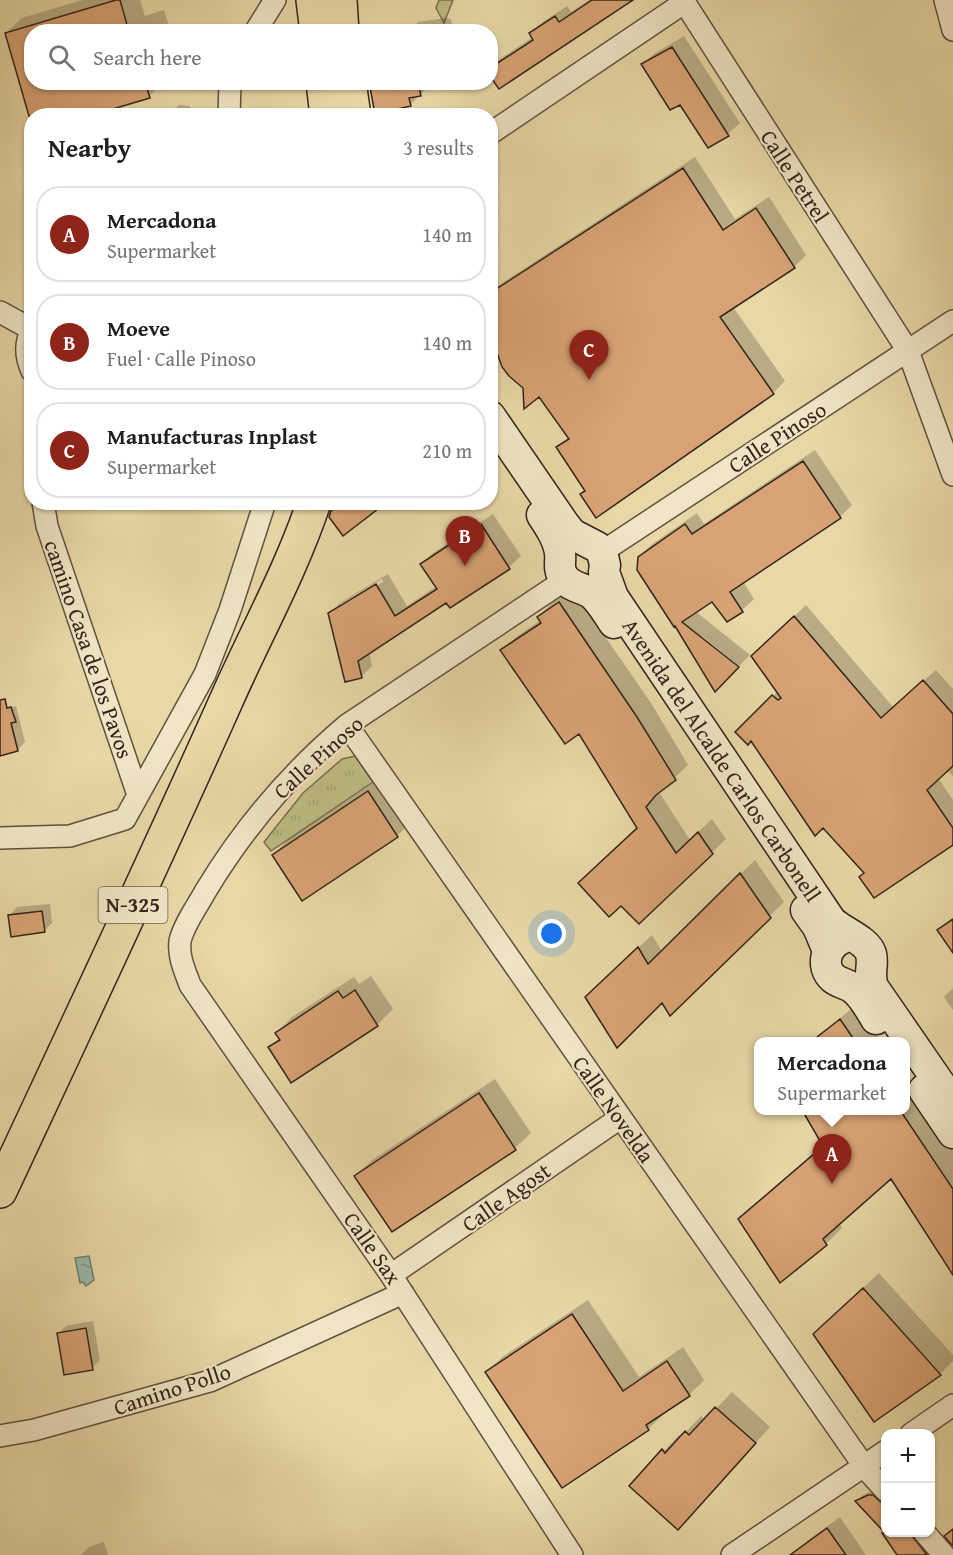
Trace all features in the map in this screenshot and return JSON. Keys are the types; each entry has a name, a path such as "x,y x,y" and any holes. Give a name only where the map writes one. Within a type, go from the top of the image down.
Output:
{"highway":[{"path":"313,0 315,24"},
{"path":"340,0 342,24"},
{"path":"324,90 326,108"},
{"path":"350,90 353,108"},
{"name":"N-325","path":"263,619 269,588 292,510"},
{"name":"N-325","path":"0,1191 290,564 311,510"}],"main road":[{"name":"Avenida del Alcalde Carlos Carbonell","path":"498,428 572,534 591,594 600,602 818,927 840,945 864,943 869,949 872,959 856,977 854,989 888,1037"},
{"path":"498,450 553,532 582,565"},
{"name":"Avenida del Alcalde Carlos Carbonell","path":"840,945 826,962 833,978 856,977 873,987 907,1037"},
{"name":"Avenida del Alcalde Carlos Carbonell","path":"910,1041 953,1103"},
{"path":"910,1069 953,1133"}],"street":[{"path":"260,24 275,0"},
{"path":"945,0 953,30"},
{"path":"498,128 684,1"},
{"name":"Calle Petrel","path":"684,1 908,351 953,475"},
{"path":"229,108 230,90"},
{"path":"0,312 24,324"},
{"name":"Calle Pinoso","path":"180,941 190,917 243,832 272,797 347,725 582,565 953,321"},
{"name":"camino Casa de los Pavos","path":"45,510 47,526 138,795"},
{"path":"0,838 70,836 125,819 205,674 230,610 262,510"},
{"name":"Calle Novelda","path":"347,725 620,1118 871,1467 881,1484"},
{"name":"Calle Sax","path":"180,941 181,963 190,985 397,1284 572,1555"},
{"name":"Calle Agost","path":"397,1284 620,1118"},
{"name":"Camino Pollo","path":"0,1436 34,1430 210,1381 397,1284"},
{"path":"918,1429 953,1405"},
{"path":"933,1429 953,1415"},
{"path":"732,1555 754,1550 871,1467 881,1456"},
{"path":"928,1537 944,1555"}],"green space":[{"path":"439,0 453,0 444,23 436,8"},
{"path":"355,756 373,782 271,851 264,842 303,793 342,759"}],"water":[{"path":"89,1256 94,1280 86,1286 83,1282 80,1283 75,1258"}],"building":[{"path":"120,0 127,24 35,24"},
{"path":"592,0 633,0 499,89 498,63 533,40 529,33 555,16 559,22"},
{"path":"24,27 24,90 148,90 150,98 116,108 27,108 5,33"},
{"path":"672,47 729,136 708,148 680,105 670,110 641,64"},
{"path":"370,90 420,90 421,96 409,98 411,106 374,108"},
{"path":"683,168 723,230 756,208 795,268 720,317 774,394 596,518 580,494 585,491 556,447 569,439 539,397 524,409 523,388 502,367 498,356 498,288"},
{"path":"803,461 841,518 730,592 743,612 727,622 712,602 682,622 739,667 715,692 675,626 637,570 638,557 685,524 692,534"},
{"path":"377,510 343,536 329,517 331,511"},
{"path":"481,524 510,569 450,608 446,603 358,661 362,678 345,682 328,613 376,584 395,616 437,589 420,564"},
{"path":"559,602 637,717 676,780 656,795 646,807 676,853 698,832 713,854 639,924 621,906 609,917 578,883 637,828 579,734 565,744 500,650 541,623 537,617"},
{"path":"794,616 881,718 923,680 953,714 953,766 927,790 953,828 953,845 874,898 859,877 864,873 823,828 815,836 751,741 748,745 735,732 772,695 778,700 781,698 751,656"},
{"path":"5,699 7,708 11,707 16,722 11,723 18,751 0,756 0,700"},
{"path":"368,791 398,837 302,901 272,855"},
{"path":"740,873 771,918 670,1016 662,1003 617,1048 585,997 638,947 648,964"},
{"path":"42,911 45,932 11,937 8,915"},
{"path":"953,919 953,953 937,930"},
{"path":"355,990 378,1026 291,1083 268,1047 280,1040 275,1033 338,991 343,998"},
{"path":"840,1019 852,1037 817,1037"},
{"path":"479,1093 516,1150 392,1232 354,1176"},
{"path":"805,1115 903,1115 953,1189 953,1275 891,1179 823,1239 827,1245 780,1283 738,1219 823,1146"},
{"path":"863,1288 941,1375 874,1422 813,1334"},
{"path":"572,1314 623,1391 667,1361 690,1396 646,1425 649,1430 562,1488 485,1372"},
{"path":"86,1328 93,1370 64,1375 57,1333"},
{"path":"715,1407 756,1443 678,1530 629,1486 662,1449 665,1453 685,1431 689,1435"},
{"path":"873,1495 881,1502 881,1529 855,1501"},
{"path":"827,1528 846,1555 790,1555"},
{"path":"953,1529 953,1546 944,1536"},
{"path":"885,1537 913,1537 927,1555 897,1555"}],"place":[{"name":"Manufacturas Inplast","path":"589,380"},
{"name":"Moeve","path":"465,566"},
{"name":"Mercadona","path":"832,1184"}]}
